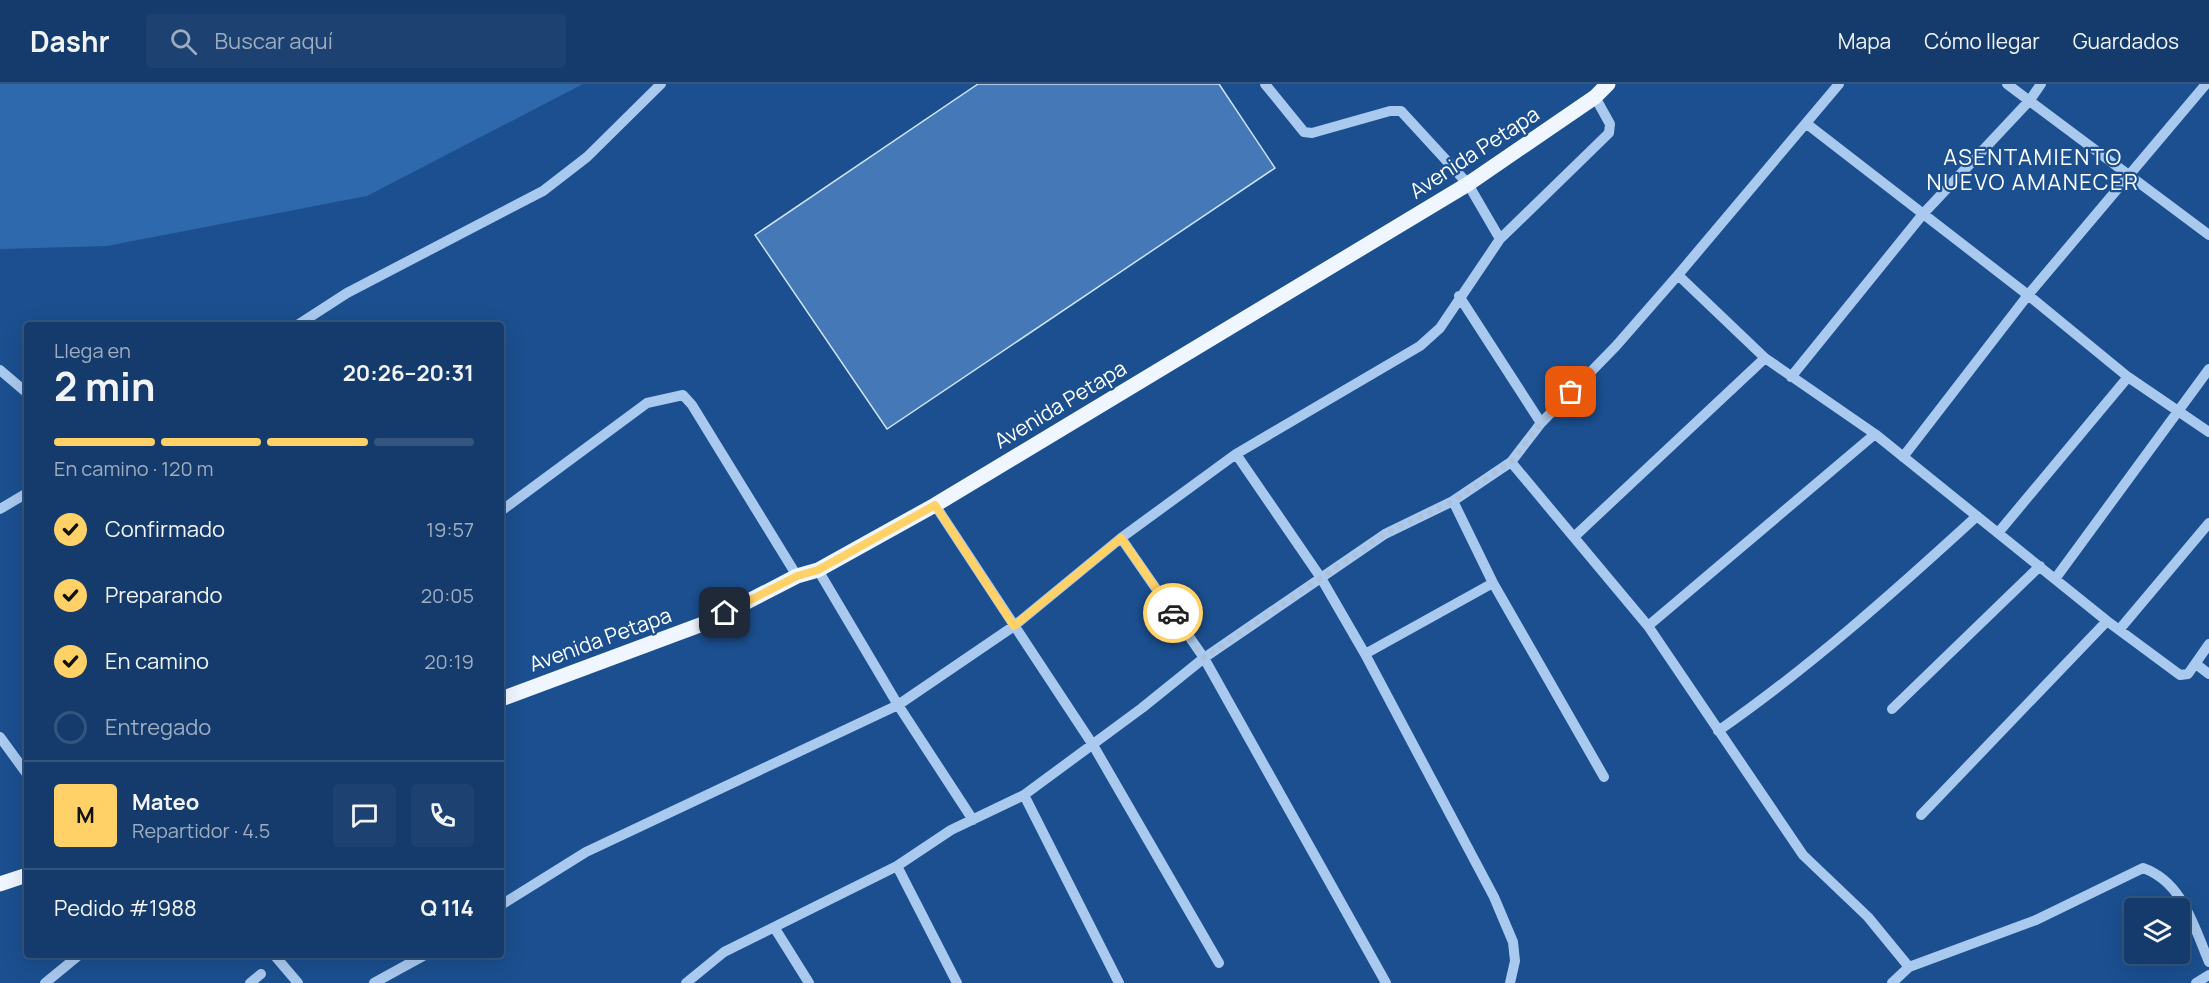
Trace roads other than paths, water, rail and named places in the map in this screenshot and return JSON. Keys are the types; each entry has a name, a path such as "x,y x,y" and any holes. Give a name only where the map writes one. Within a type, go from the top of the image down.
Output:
{"main road":[{"name":"Avenida Petapa","path":"504,698 708,622 797,576 818,570 935,505 1468,184 1595,97 1608,84"},
{"path":"0,885 24,876"}],"street":[{"path":"302,322 347,293 543,191 586,156 661,84"},
{"path":"1265,84 1304,132 1312,133 1390,111 1401,111 1468,184 1500,239"},
{"path":"686,983 724,952 897,866 973,820 1024,795 1093,745 1204,658 1385,534 1453,501 1511,462 1541,423 1616,346 1678,275 1839,84"},
{"path":"2007,84 2209,235"},
{"path":"1791,377 1923,214 2030,100 2041,84"},
{"path":"1903,457 2028,295 2128,174 2205,86"},
{"path":"504,903 586,852 898,705 1014,626 1121,538 1236,454 1420,346 1440,328 1459,296 1500,239 1609,133 1610,124 1595,97"},
{"path":"1807,124 2028,295 2128,377 2209,432"},
{"path":"1678,275 1765,358 1875,434 2107,621 2180,675 2188,674 2209,644"},
{"path":"1459,296 1541,423"},
{"path":"1575,536 1765,358"},
{"path":"2055,579 2180,412 2209,369"},
{"path":"0,370 24,390"},
{"path":"1998,533 2128,377"},
{"path":"504,509 647,403 683,395 692,405 797,576"},
{"path":"1648,626 1875,434"},
{"path":"1236,454 1321,578 1365,654 1494,897 1513,942 1515,962 1510,983"},
{"path":"1511,462 1648,626 1803,855 1868,917 1909,967"},
{"path":"0,509 24,495"},
{"path":"1453,501 1493,583 1604,777"},
{"path":"935,505 1093,745 1219,963"},
{"path":"1718,731 1770,695 1869,613 1977,516"},
{"path":"2119,630 2209,523"},
{"path":"1121,538 1204,658 1386,983"},
{"path":"1892,709 2040,566"},
{"path":"818,570 898,705 973,820"},
{"path":"1365,654 1493,583"},
{"path":"1921,815 2107,621"},
{"path":"2196,664 2209,674"},
{"path":"0,737 24,770"},
{"path":"1024,795 1119,983"},
{"path":"897,866 957,983"},
{"path":"1892,983 1909,967 2036,920 2143,868 2157,873 2171,885 2187,909 2209,962"},
{"path":"774,927 809,983"},
{"path":"45,983 76,958"},
{"path":"277,958 298,983"},
{"path":"374,983 419,958"},
{"path":"250,983 261,974"},
{"path":"2196,983 2209,975"}],"district":[{"name":"ASENTAMIENTO NUEVO AMANECER","path":"2033,170"}]}
